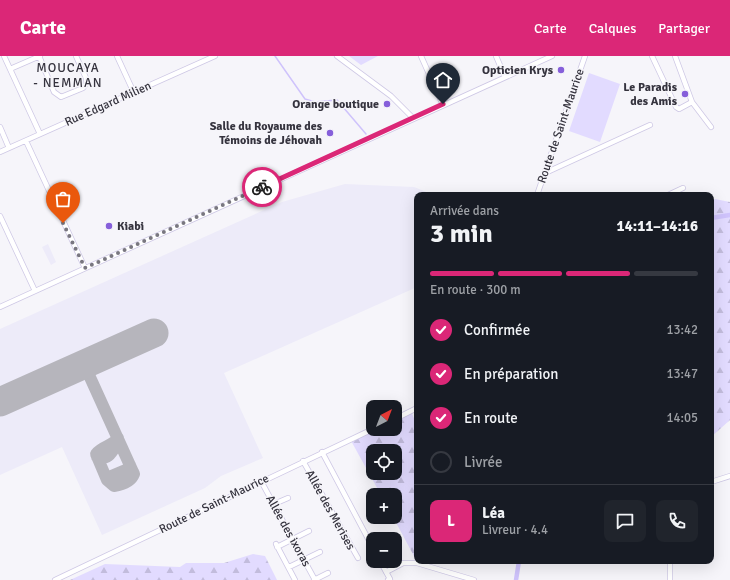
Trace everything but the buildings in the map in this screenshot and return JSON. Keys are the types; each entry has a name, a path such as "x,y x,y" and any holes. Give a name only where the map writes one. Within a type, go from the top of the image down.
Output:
{"street":[{"path":"4,56 40,134"},
{"path":"10,69 40,56 54,92 61,97 83,88 86,84 86,78 76,56"},
{"path":"117,56 134,93"},
{"name":"Rue Edgard Milien","path":"0,152 215,56"},
{"path":"337,56 390,96 413,118"},
{"path":"421,56 443,104"},
{"path":"496,56 505,77"},
{"path":"0,307 443,104 552,56"},
{"name":"Route de Saint-Maurice","path":"537,192 585,56"},
{"path":"652,56 676,107 679,109 692,102"},
{"path":"675,56 692,102 711,127"},
{"path":"545,173 650,125"},
{"path":"0,127 9,148"},
{"path":"26,141 85,268"},
{"path":"674,192 683,188"},
{"path":"0,216 36,291"},
{"path":"402,416 414,410"},
{"name":"Route de Saint-Maurice","path":"55,580 366,432"},
{"path":"322,452 366,535"},
{"name":"Allée des Merises","path":"303,461 358,558"},
{"path":"714,481 730,476"},
{"name":"Allée des ixoras","path":"261,481 315,580"},
{"path":"274,504 288,498"},
{"path":"296,580 276,546 309,531"},
{"path":"289,567 320,552"},
{"path":"386,572 403,564 414,563"},
{"path":"420,564 474,580"},
{"path":"670,564 670,580"},
{"path":"384,568 389,580"},
{"path":"315,580 328,573"}],"shaded area":[{"path":"345,184 414,187 426,192 414,192 414,288 224,373 263,458 221,476 205,488 102,535 62,447 0,475 0,329 282,202"},
{"path":"48,244 56,262 51,265 42,247"}],"green space":[{"path":"349,56 378,56 361,65"},
{"path":"589,73 620,84 600,142 569,131"},
{"path":"714,200 730,202 730,420 714,434"},
{"path":"411,411 414,418 414,556 397,524 402,524 402,488 377,488 373,480 402,480 402,444 366,444 366,468 350,439 366,432 366,436 402,436 402,416"},
{"path":"253,554 265,556 277,580 70,580 105,564 180,567 186,563 224,563"}],"waterway":[{"path":"275,56 305,99 315,102 337,100 366,134"},
{"path":"714,218 730,215"},
{"path":"516,580 519,564"}],"taxiway":[{"path":"136,341 153,341 156,337 154,333"},
{"path":"99,358 90,366 89,375 133,472 134,474 128,481 117,486 114,486 107,480 109,477 128,469 130,465"},
{"path":"73,369 81,370 89,375"},
{"path":"107,480 96,454 98,451 113,443 118,438"},
{"path":"97,457 107,457 117,444"}],"runway":[{"path":"0,402 154,333"}],"way so far":[{"path":"63,223 85,268 262,187"}],"place":[{"name":"Opticien Krys","path":"561,70"},
{"name":"Le Paradis des Amis","path":"685,94"},
{"name":"Orange boutique","path":"387,104"},
{"name":"Salle du Royaume des Témoins de Jéhovah","path":"330,133"},
{"name":"Kiabi","path":"109,226"}],"district":[{"name":"MOUCAYA - NEMMAN","path":"68,76"}],"route":[{"path":"262,187 443,104"}]}
